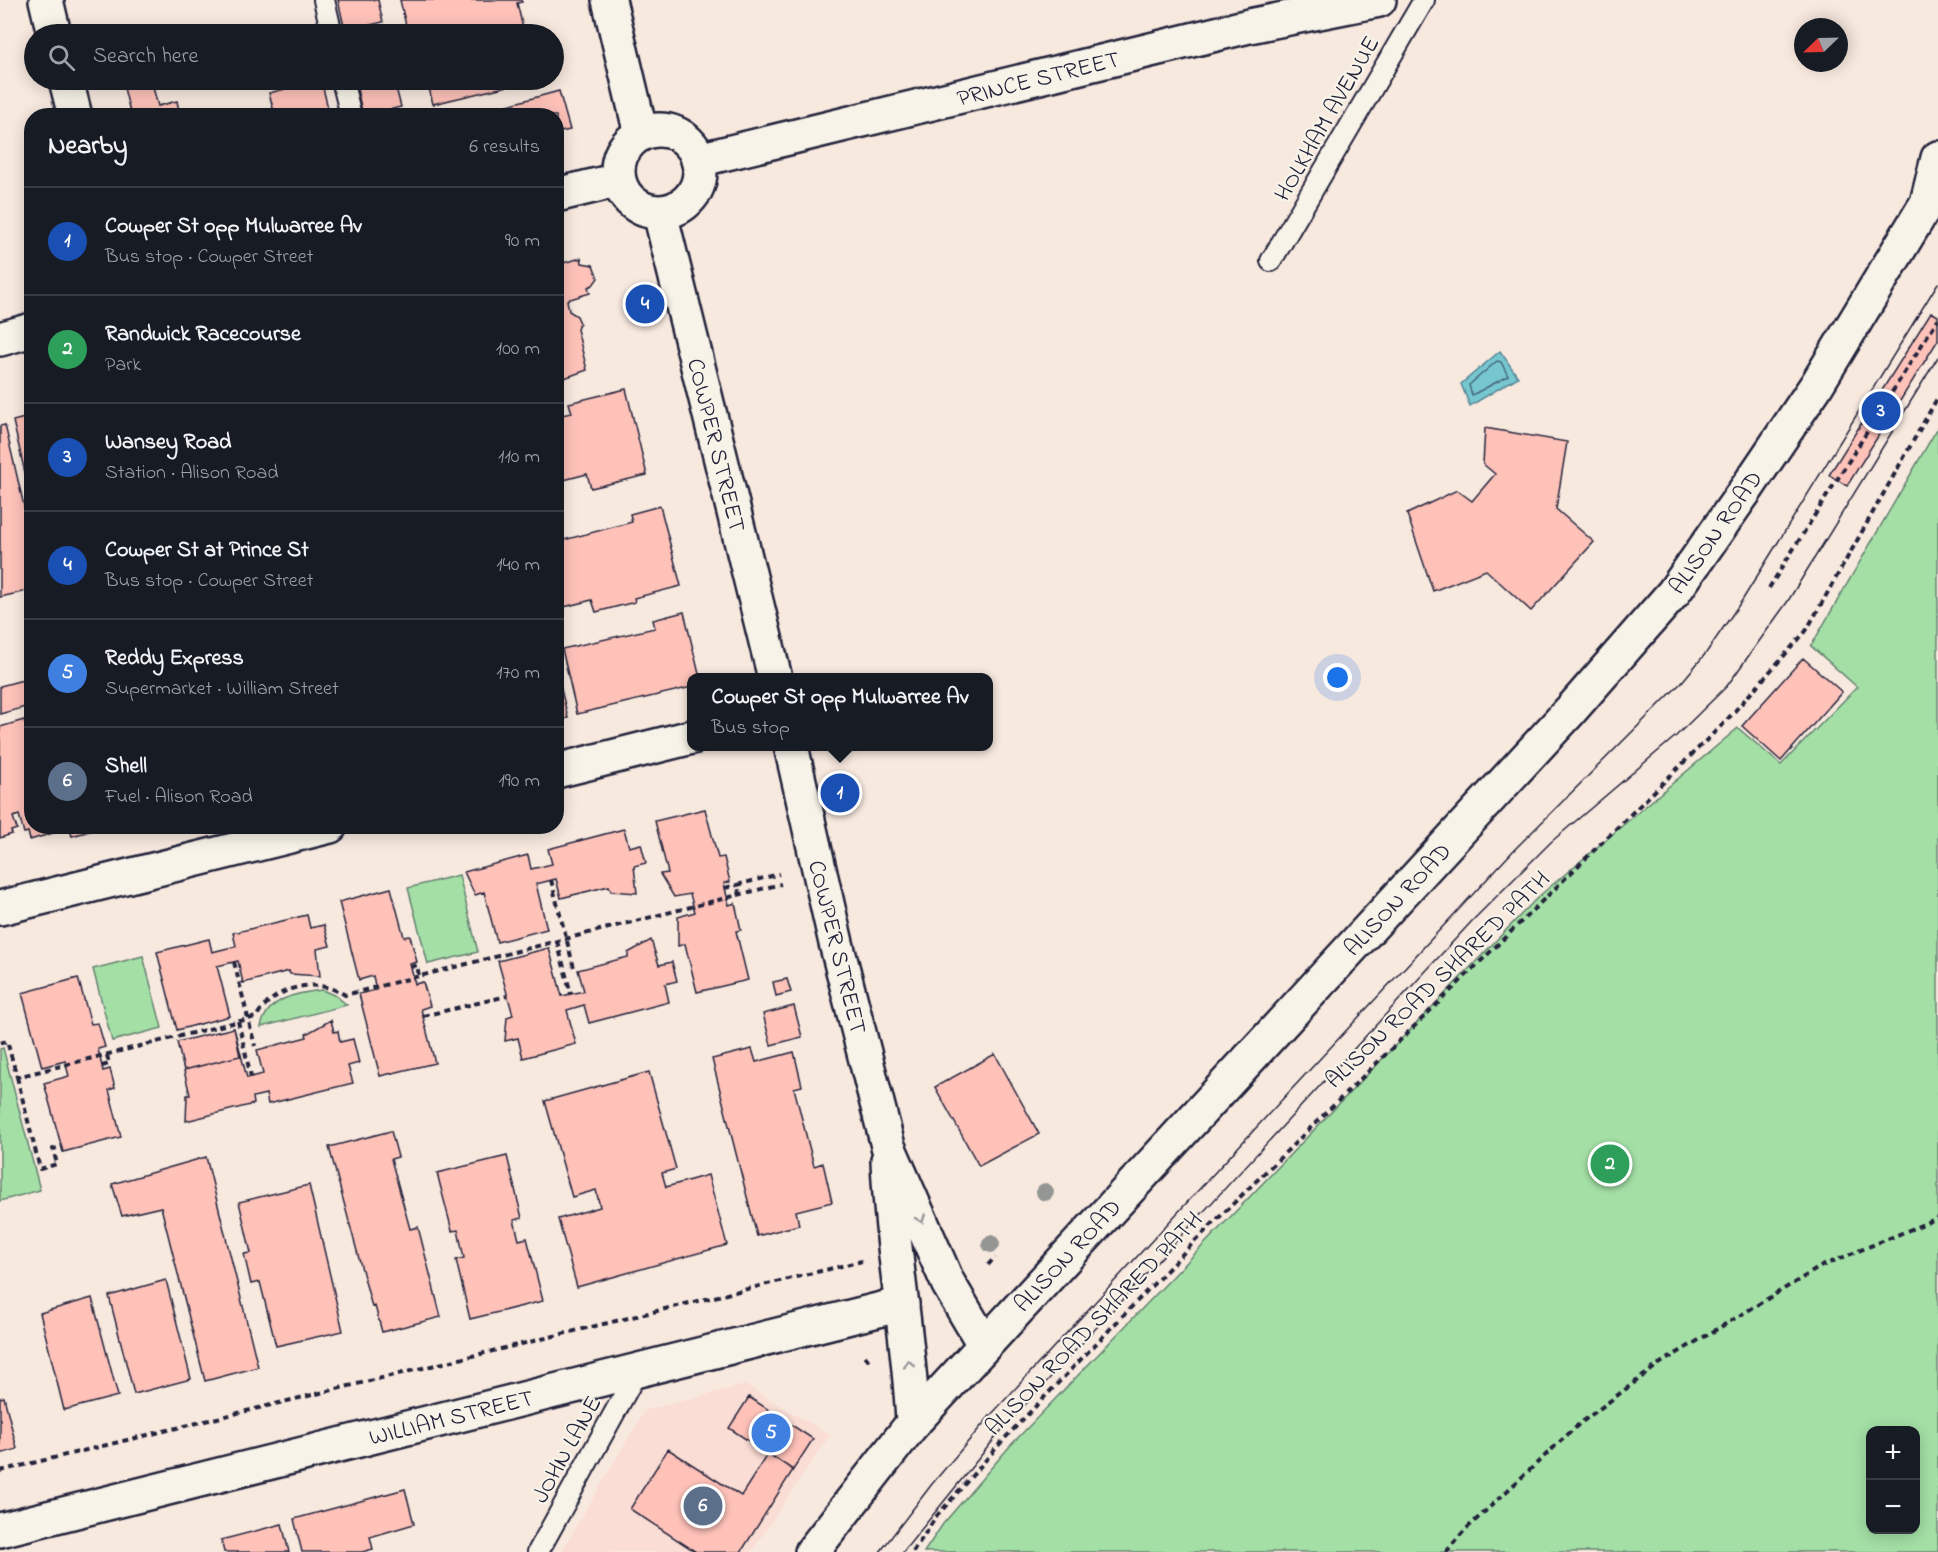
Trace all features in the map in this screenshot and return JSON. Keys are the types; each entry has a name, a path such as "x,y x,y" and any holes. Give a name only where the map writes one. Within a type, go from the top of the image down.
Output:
{"main road":[{"path":"46,0 52,24"},
{"path":"609,0 641,134"},
{"name":"PRINCE STREET","path":"698,160 1292,9 1379,0"},
{"path":"68,90 73,108"},
{"path":"654,130 669,131 682,137 692,147 698,160 698,185 683,205 660,213 638,207 629,200 618,180 618,166 622,153 630,142 641,134 654,130"},
{"name":"ALISON ROAD","path":"812,1552 913,1423 1547,736 1674,592 1816,386 1932,196 1938,158"},
{"path":"564,193 618,180"},
{"name":"COWPER STREET","path":"660,213 774,673"},
{"path":"0,339 24,332"},
{"path":"564,769 687,738"},
{"name":"COWPER STREET","path":"793,751 836,943 888,1146 948,1283 984,1344"},
{"path":"0,908 298,834"},
{"name":"COWPER STREET","path":"888,1146 891,1230 902,1304 913,1423"},
{"name":"WILLIAM STREET","path":"0,1530 902,1304"}],"lane":[{"path":"324,0 330,24"},
{"name":"HOLKHAM AVENUE","path":"1271,261 1424,0"},
{"path":"344,90 349,108"},
{"name":"JOHN LANE","path":"538,1552 638,1370"}],"path":[{"path":"1769,588 1938,320"},
{"name":"ALISON ROAD SHARED PATH","path":"912,1552 936,1517 1005,1438 1180,1257 1725,722 1806,631 1938,397"},
{"path":"724,888 779,874"},
{"path":"551,880 574,968"},
{"path":"17,1077 256,1017 268,1001 281,993 308,985 330,986 345,994 781,884"},
{"path":"737,885 740,895"},
{"path":"556,941 571,994"},
{"path":"234,962 255,1046"},
{"path":"411,967 417,966 419,976"},
{"path":"423,1016 507,996"},
{"path":"238,1021 251,1077"},
{"path":"0,1043 7,1041 40,1168 57,1164 53,1149 62,1147"},
{"path":"102,1066 109,1064 106,1055"},
{"path":"1446,1552 1464,1531 1578,1425 1659,1364 1742,1311 1822,1266 1938,1218"},
{"path":"988,1265 995,1257"},
{"path":"0,1471 869,1259"}],"shaded area":[{"path":"745,1385 830,1435 751,1552 561,1552 645,1410"}],"green space":[{"path":"1938,427 1938,1552 924,1552 943,1524 1010,1446 1538,897 1738,728 1781,765 1857,687 1811,646"},
{"path":"459,875 478,952 428,964 408,888"},
{"path":"143,956 162,1028 112,1041 93,969"},
{"path":"322,990 336,996 347,1005 261,1027 269,1009 276,1003 293,995"},
{"path":"3,1048 40,1190 0,1201 0,1049"}],"water":[{"path":"1500,351 1518,377 1470,406 1461,384"}],"building":[{"path":"338,0 378,0 383,22 343,24"},
{"path":"400,0 521,0 522,2 517,3 522,24 406,24"},
{"path":"124,90 154,90 158,106 177,101 178,108 129,108"},
{"path":"281,90 324,90 328,108 273,108 269,93"},
{"path":"357,90 397,90 401,107 397,108 361,108"},
{"path":"430,90 492,90 433,104"},
{"path":"559,91 564,108 496,108"},
{"path":"564,109 570,130 564,131"},
{"path":"581,258 582,263 593,265 598,278 593,285 588,287 590,293 567,300 569,311 577,316 580,323 577,329 587,370 564,378 564,263"},
{"path":"1931,312 1938,316 1938,340 1847,486 1829,475"},
{"path":"626,389 647,475 591,488 587,474 564,480 564,414 572,413 569,403"},
{"path":"24,418 24,468 13,421"},
{"path":"5,425 24,506 24,592 0,597 0,426"},
{"path":"1485,428 1567,442 1556,509 1594,542 1531,611 1486,570 1433,591 1407,514 1457,490 1472,501 1495,474 1483,464"},
{"path":"660,506 681,586 634,598 635,602 596,612 592,600 564,607 564,540 632,522 630,514"},
{"path":"684,612 699,673 687,673 687,688 577,714 564,649 655,628 653,620"},
{"path":"1803,658 1842,692 1781,761 1742,726"},
{"path":"23,680 24,707 0,714 0,686"},
{"path":"564,702 568,718 564,719"},
{"path":"24,720 24,833 19,815 13,817 17,829 11,831 12,834 0,838 0,727"},
{"path":"705,809 718,858 724,857 730,882 724,883 729,905 735,903 741,930 736,931 748,980 697,992 685,944 678,946 678,917 695,912 690,894 674,897 660,874 668,873 655,821"},
{"path":"624,829 629,847 641,844 646,863 634,866 637,893 611,891 609,886 561,898 556,879 536,884 547,929 497,942 484,892 475,895 464,872 528,855 531,869 552,864 548,849"},
{"path":"28,834 50,834 30,840"},
{"path":"391,888 404,937 410,936 417,962 410,964 415,984 423,982 430,1006 421,1009 435,1063 380,1076 359,994 376,990 373,976 359,980 339,902"},
{"path":"307,915 310,928 324,925 330,946 317,949 320,976 290,974 289,971 243,983 238,961 217,966 230,1016 177,1030 157,952 209,939 212,952 236,946 233,933"},
{"path":"651,940 659,965 672,962 677,981 665,984 669,1002 589,1023 584,1005 567,1010 576,1044 523,1058 518,1038 505,1041 507,1017 513,1015 498,961 549,948 562,996 584,991 578,970 628,957 628,953"},
{"path":"78,978 91,1024 98,1023 105,1047 98,1049 103,1071 110,1069 115,1088 109,1090 121,1137 63,1152 44,1083 69,1076 65,1061 42,1067 22,993"},
{"path":"787,979 791,992 776,996 773,982"},
{"path":"794,1006 802,1037 771,1045 763,1014"},
{"path":"331,1020 334,1032 338,1031 340,1042 353,1039 359,1063 348,1066 353,1083 268,1104 266,1094 253,1097 254,1104 186,1121 187,1095 190,1095 177,1042 234,1028 247,1078 263,1074 257,1050 307,1037 306,1034"},
{"path":"234,1028 240,1056 184,1070 177,1042"},
{"path":"752,1049 756,1062 794,1052 802,1086 794,1088 814,1166 823,1163 832,1202 796,1211 799,1225 757,1236 712,1059"},
{"path":"995,1054 1039,1134 979,1166 935,1087"},
{"path":"649,1072 676,1169 662,1173 666,1187 708,1175 727,1245 577,1287 558,1219 600,1207 596,1190 572,1197 545,1101"},
{"path":"391,1131 398,1157 391,1159 410,1229 418,1227 441,1317 382,1332 375,1306 372,1307 329,1147"},
{"path":"507,1156 522,1218 514,1220 519,1240 527,1238 543,1301 470,1319 456,1260 464,1258 458,1230 452,1231 437,1173"},
{"path":"206,1157 258,1367 205,1381 161,1207 122,1216 112,1184"},
{"path":"309,1185 343,1331 276,1346 260,1282 251,1284 244,1254 251,1253 239,1202"},
{"path":"166,1280 191,1379 134,1394 109,1296"},
{"path":"92,1298 118,1396 64,1410 40,1313"},
{"path":"4,1397 17,1449 0,1454 0,1398"},
{"path":"749,1397 813,1439 793,1470 729,1428"},
{"path":"668,1449 741,1496 768,1453 793,1470 741,1552 696,1552 630,1509"},
{"path":"405,1489 414,1524 370,1537 373,1549 362,1552 302,1552 294,1519"},
{"path":"282,1524 289,1552 224,1552 221,1540"}],"tram line":[{"path":"880,1552 932,1484 989,1417 1514,850 1681,683 1706,653 1743,599 1938,283"},
{"path":"903,1552 1000,1432 1473,920 1551,842 1676,736 1727,686 1788,601 1938,357"}],"place":[{"name":"Cowper St at Prince St","path":"645,304"},
{"name":"Wansey Road","path":"1881,411"},
{"name":"Cowper St opp Mulwarree Av","path":"840,793"},
{"name":"Randwick Racecourse","path":"1610,1164"},
{"name":"Reddy Express","path":"771,1433"},
{"name":"Shell","path":"703,1506"}]}
